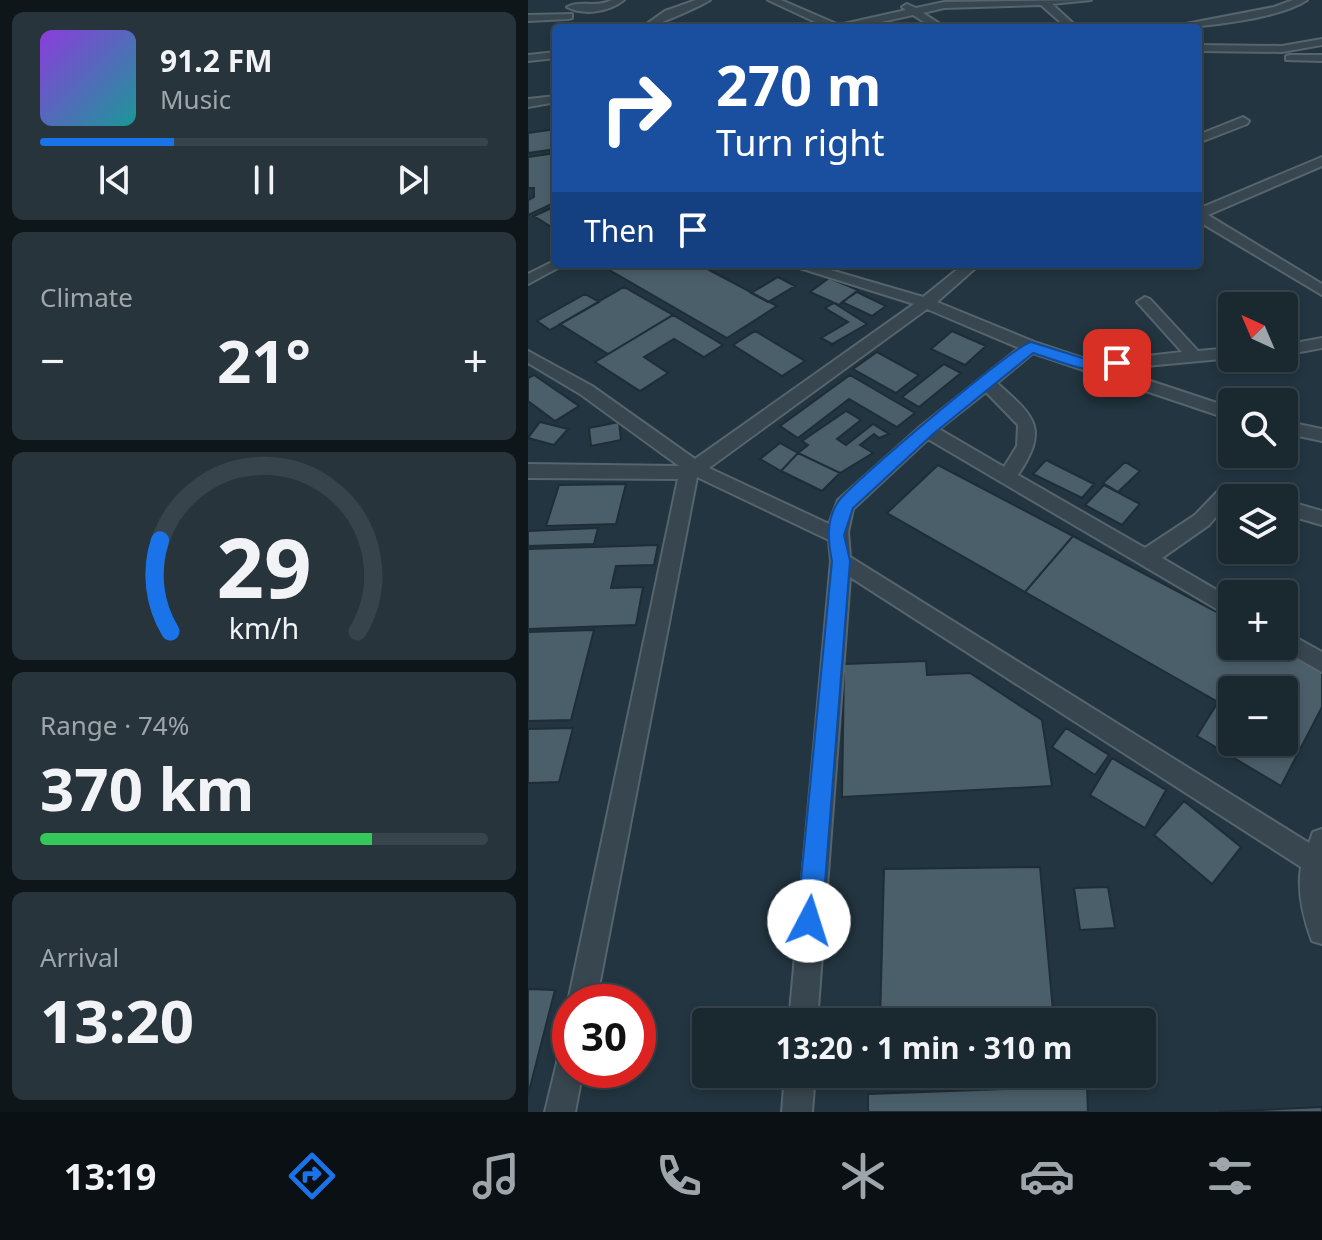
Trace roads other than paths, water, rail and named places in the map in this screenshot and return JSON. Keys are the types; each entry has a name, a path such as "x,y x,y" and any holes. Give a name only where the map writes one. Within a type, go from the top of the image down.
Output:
{"street":[{"path":"528,18 572,8 605,8 619,0"},
{"path":"652,24 669,13 705,0"},
{"path":"773,0 829,24"},
{"path":"896,0 935,24"},
{"path":"1042,0 1069,24"},
{"path":"849,24 962,1 1086,0"},
{"path":"1194,24 1276,10 1302,0"},
{"path":"1305,53 1322,42"},
{"path":"1202,50 1242,56 1305,53 1322,58"},
{"path":"1305,53 1322,70"},
{"path":"528,58 552,55"},
{"path":"528,103 552,100"},
{"path":"1202,137 1243,121"},
{"path":"1202,213 1322,161"},
{"path":"1202,217 1319,286"},
{"path":"528,280 552,267"},
{"path":"808,268 926,303 1031,347 1218,409"},
{"path":"528,471 692,470 926,303 966,268"},
{"path":"1145,302 1194,356"},
{"path":"1298,347 1322,343"},
{"path":"804,1008 841,561 835,535 845,505 927,430 1031,347"},
{"path":"1092,365 1218,354"},
{"path":"528,356 586,390 692,470 835,535"},
{"path":"986,383 1024,417 1031,430 1031,439 1006,478"},
{"path":"927,430 1218,601"},
{"path":"1298,430 1322,435"},
{"path":"586,984 692,470"},
{"path":"1145,559 1202,520 1218,503"},
{"path":"1298,511 1322,518"},
{"path":"841,561 1318,850 1312,899 1322,931"},
{"path":"1298,648 1322,663"},
{"path":"560,1112 565,1088"},
{"path":"797,1112 799,1088"}]}
